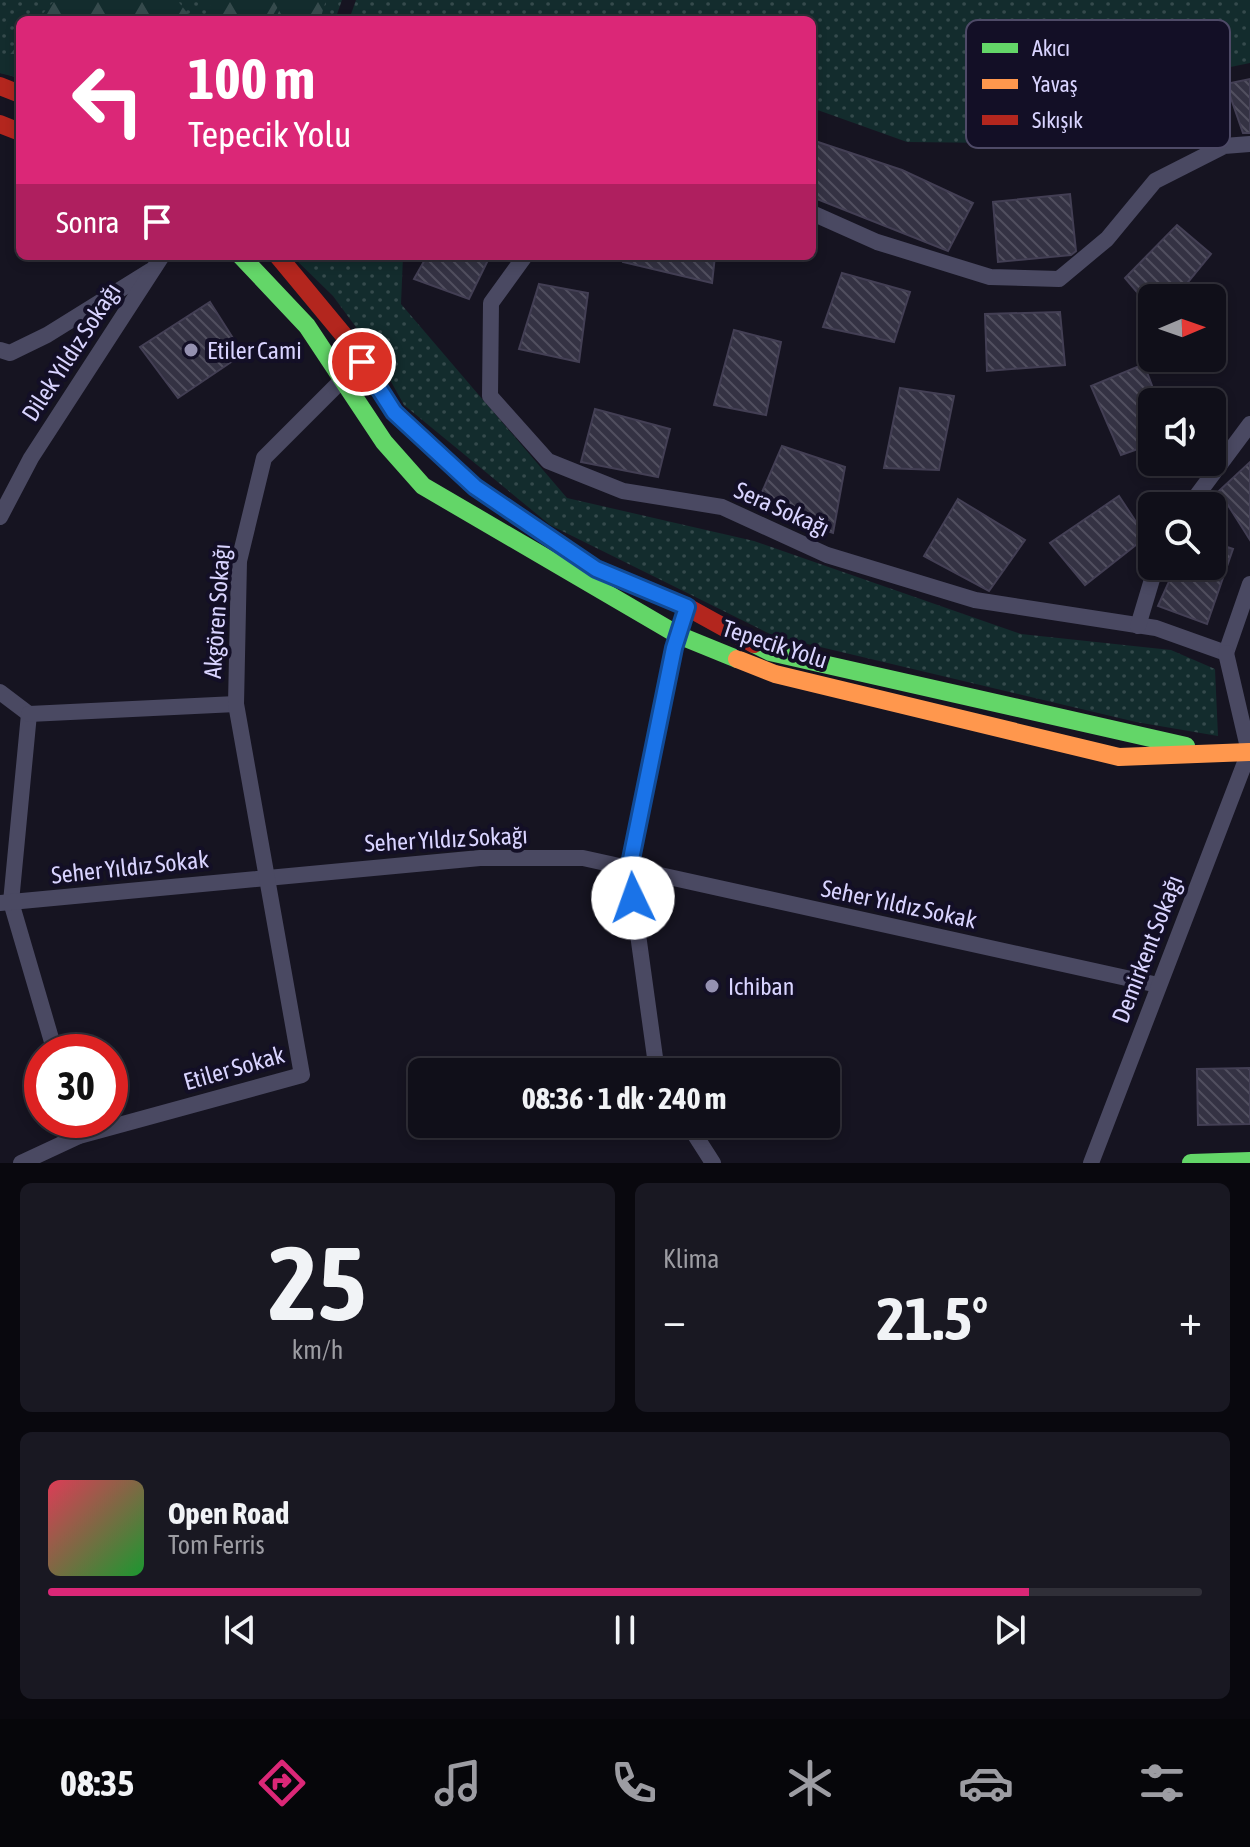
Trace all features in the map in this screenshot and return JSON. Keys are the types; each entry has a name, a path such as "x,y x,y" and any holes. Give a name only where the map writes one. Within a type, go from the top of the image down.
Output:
{"main road":[{"name":"Tepecik Yolu","path":"245,260 307,326 384,442 423,486 678,635 775,674 1119,757 1249,752"},
{"name":"Tepecik Yolu","path":"281,260 362,362 394,412 475,487 596,569 687,607 770,652 1183,745 1249,752"},
{"path":"341,381 362,362"},
{"path":"678,635 687,607"},
{"path":"1191,1163 1250,1161"}],"street":[{"path":"1230,146 1250,144"},
{"path":"816,215 877,242 990,277 1059,279 1107,239 1155,181 1220,148"},
{"name":"Sera Sokağı","path":"522,260 491,303 490,396 548,461 623,491 722,507 827,555 975,600 1182,634 1226,653"},
{"path":"0,350 10,353 47,335 158,262"},
{"name":"Dilek Yıldız Sokağı","path":"0,517 31,458 158,262"},
{"name":"Akgören Sokağı","path":"265,876 236,704 239,561 264,458 341,381"},
{"path":"1199,492 1250,424"},
{"path":"1138,626 1152,580"},
{"path":"1249,752 1226,653 1250,584"},
{"path":"655,1058 629,869 678,635"},
{"path":"0,692 29,714 236,704"},
{"path":"29,714 6,902 49,1034"},
{"name":"Demirkent Sokağı","path":"1091,1163 1249,752"},
{"name":"Seher Yıldız Sokağı","path":"265,876 480,858 583,858 629,869"},
{"name":"Seher Yıldız Sokak","path":"629,869 1158,985"},
{"name":"Seher Yıldız Sokak","path":"6,902 147,891 265,876"},
{"name":"Etiler Sokak","path":"128,1116 302,1075 265,876"},
{"path":"21,1163 61,1138"},
{"path":"697,1138 713,1163"}],"green space":[{"path":"0,0 342,0 336,16 16,16 16,77 0,73"},
{"path":"55,0 177,0 190,16 41,16"},
{"path":"206,0 282,0 272,16 218,16"},
{"path":"284,0 326,0 321,16 277,16"},
{"path":"356,0 1250,0 1250,63 1230,67 1230,20 966,20 966,143 907,142 816,109 816,16 350,16"},
{"path":"16,47 16,77 0,73 0,67"},
{"path":"296,260 403,260 401,304 567,498 754,541 1021,634 1171,650 1215,669 1218,736 1136,722 774,636 550,525 404,405 375,353 333,296"}],"building":[{"path":"1250,79 1250,133 1243,133 1230,96 1230,83"},
{"path":"816,141 902,170 973,203 948,251 816,199"},
{"path":"1070,194 1076,251 1071,255 998,262 993,202"},
{"path":"1177,225 1211,254 1186,284 1138,284 1138,293 1125,278"},
{"path":"425,260 488,260 469,299 414,279"},
{"path":"623,260 715,260 712,283"},
{"path":"842,273 910,292 894,342 823,327"},
{"path":"539,284 588,293 579,362 519,349"},
{"name":"Etiler Cami","path":"210,302 243,354 178,398 140,347"},
{"path":"1060,312 1065,365 987,371 985,314"},
{"path":"734,330 781,342 766,415 714,405"},
{"path":"1138,366 1138,372 1147,372 1153,388 1138,388 1138,449 1121,455 1091,386"},
{"path":"900,388 954,396 939,470 884,468"},
{"path":"595,409 670,429 658,477 581,462"},
{"path":"782,446 845,467 833,533 756,506"},
{"path":"1250,462 1250,540 1226,502 1226,492 1219,491"},
{"path":"1119,496 1138,525 1138,543 1085,585 1050,543"},
{"path":"958,499 1025,540 989,591 924,556"},
{"path":"1226,547 1233,549 1226,569"},
{"path":"1170,580 1222,580 1207,624 1158,606"},
{"path":"1250,1068 1250,1124 1198,1125 1197,1069"}],"traffic: fast":[{"path":"245,260 307,326 384,442 423,486 678,635 737,659"},
{"path":"754,644 770,652 1186,746"},
{"path":"1191,1163 1250,1161"}],"traffic: slow":[{"path":"737,659 775,674 1119,757 1249,752"}],"traffic: jam":[{"path":"0,86 16,92"},
{"path":"0,124 16,130"},
{"path":"281,260 346,338 394,412 475,487 596,569 687,607 754,644"}],"place":[{"name":"Etiler Cami","path":"191,350"},
{"name":"Ichiban","path":"712,986"}],"route":[{"path":"362,362 394,412 475,487 596,569 687,607 674,648 629,869 633,898"}]}
